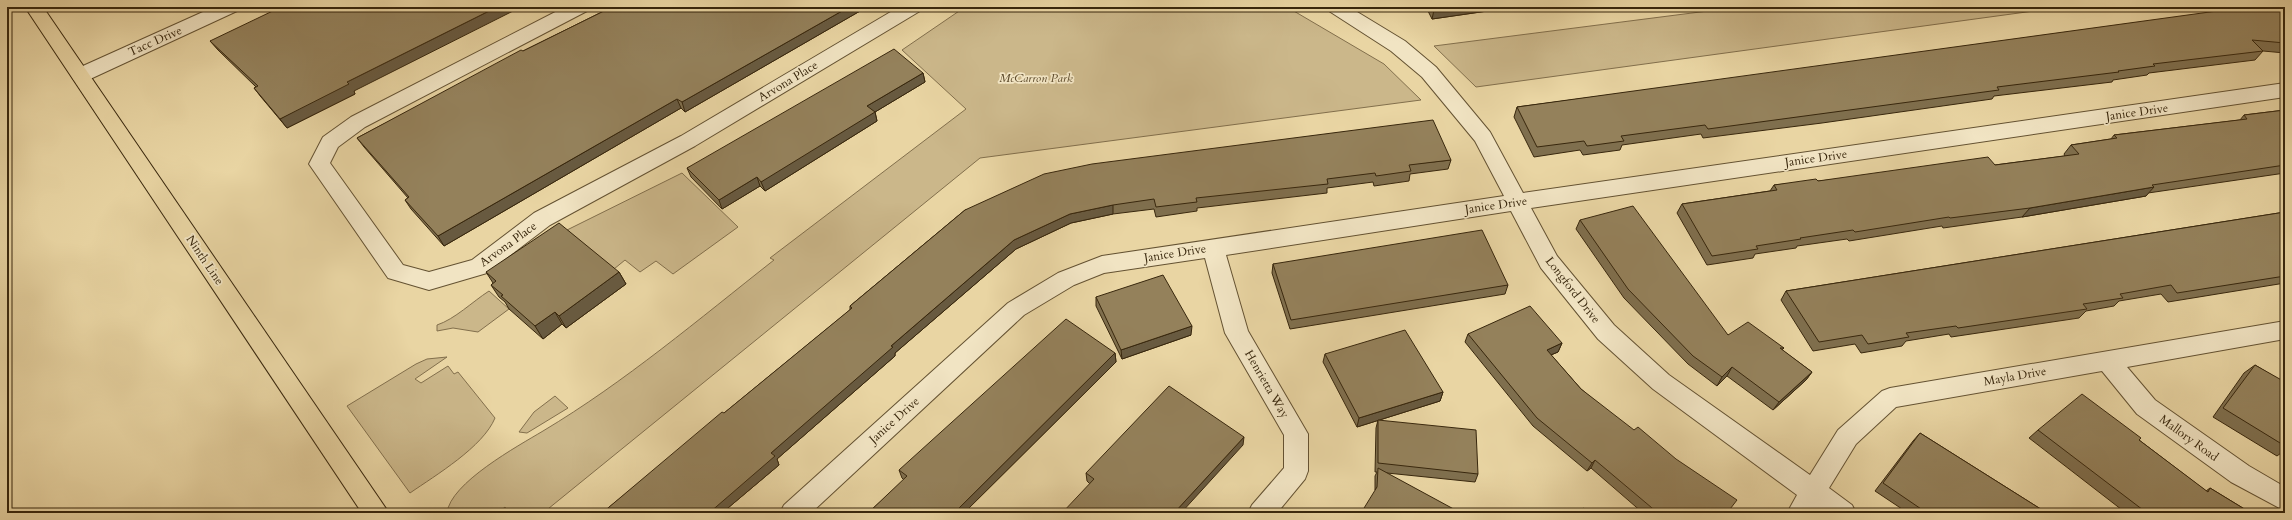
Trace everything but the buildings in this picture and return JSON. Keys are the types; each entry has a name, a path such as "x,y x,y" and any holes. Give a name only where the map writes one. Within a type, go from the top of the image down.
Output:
{"main road":[{"name":"Ninth Line","path":"34,7 376,513"}],"street":[{"name":"Tacc Drive","path":"80,75 230,7"},
{"name":"Arvona Place","path":"580,7 358,122 330,142 319,164 396,272 429,281 478,267 542,219 688,141 913,7"},
{"name":"Longford Drive","path":"1336,7 1398,46 1429,72 1483,137 1549,262 1606,332 1661,382 1806,503 1843,513"},
{"name":"Janice Drive","path":"793,513 1016,309 1066,279 1102,265 1517,202 2285,90"},
{"name":"Henrietta Way","path":"1213,247 1237,333 1296,434 1296,471 1261,513"},
{"name":"Mayla Drive","path":"1806,503 1846,437 1890,398 2285,330"},
{"name":"Mallory Road","path":"2106,360 2146,407 2240,474 2285,500"}],"green space":[{"name":"McCarron Park","path":"965,7 1287,7 1384,64 1421,100 980,158 543,513 509,513 505,507 498,513 447,513 451,501 460,490 487,466 573,412 632,371 774,260 770,258 966,109 902,50"},
{"path":"1739,7 2063,7 1476,87 1434,46"},
{"path":"682,173 738,227 673,274 656,261 640,272 625,260 614,269 567,230"},
{"path":"489,291 509,309 478,332 453,328 437,331 437,325 457,315"},
{"path":"447,357 415,379 421,383 448,366 454,374 458,372 495,418 489,429 470,450 410,493 347,406 416,364 427,359"},
{"path":"555,396 568,408 527,433 519,432 534,412"}]}
